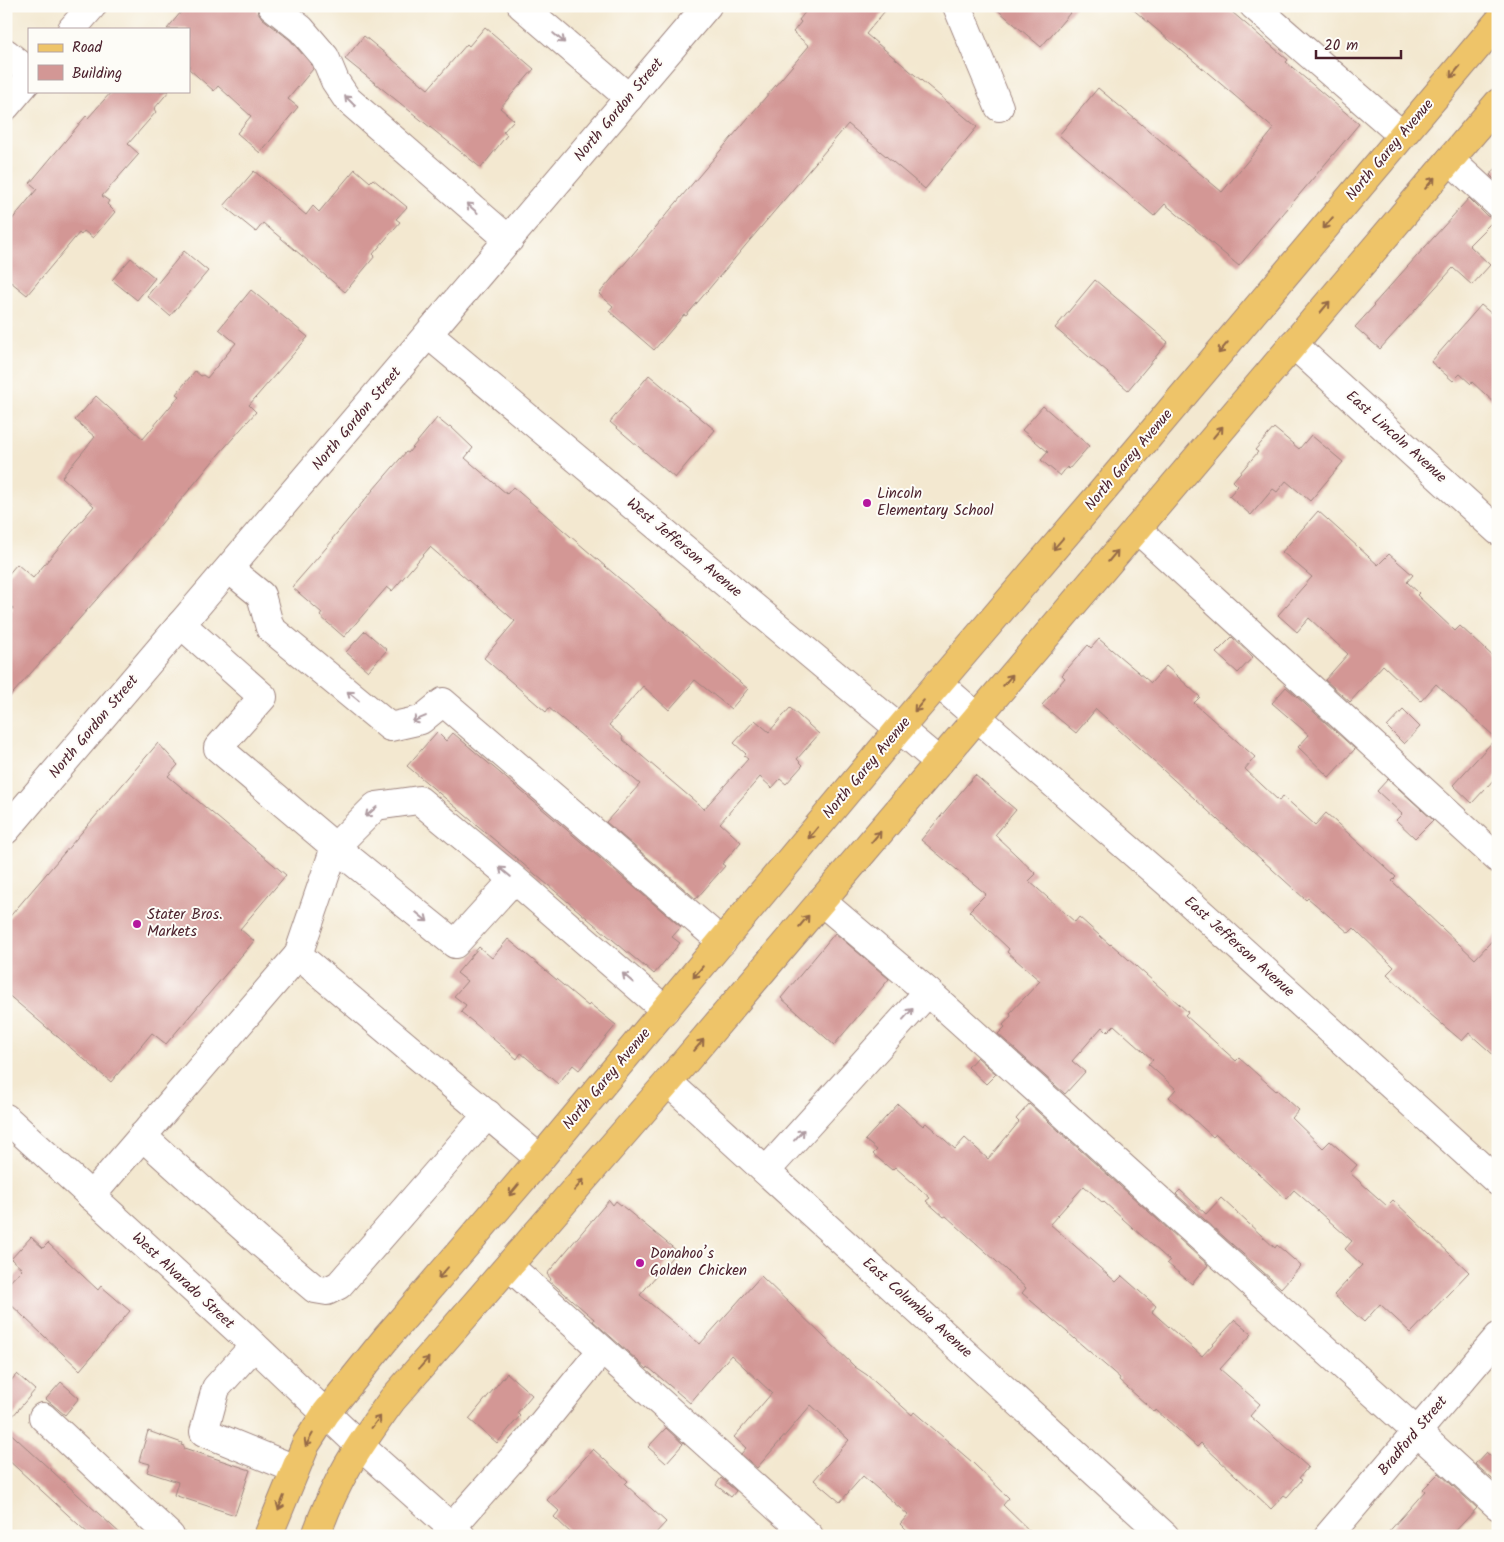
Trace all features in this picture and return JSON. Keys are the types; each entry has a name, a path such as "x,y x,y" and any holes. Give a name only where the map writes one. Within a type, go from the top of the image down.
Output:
{"main road":[{"name":"North Garey Avenue","path":"268,1536 306,1444 326,1413 388,1336 540,1159 900,728 1498,22"},
{"path":"316,1536 336,1486 359,1444 392,1400 668,1082 1498,103"}],"street":[{"path":"73,28 92,6"},
{"path":"272,6 301,29 325,57 335,81 347,99 509,240"},
{"path":"522,6 629,98"},
{"name":"North Gordon Street","path":"6,830 707,6"},
{"path":"957,6 999,107"},
{"path":"1254,6 1402,135"},
{"path":"6,52 28,71"},
{"path":"6,106 28,81"},
{"path":"1450,160 1498,204"},
{"name":"West Jefferson Avenue","path":"428,335 939,762"},
{"name":"East Lincoln Avenue","path":"1294,344 1498,531"},
{"path":"1136,529 1498,860"},
{"path":"229,570 261,595 270,628 390,727 421,720 443,702 722,942"},
{"path":"182,624 263,697 218,748 335,847 455,944 514,879"},
{"name":"East Jefferson Avenue","path":"938,683 1168,883 1498,1182"},
{"path":"91,1196 298,954 335,847 376,806 419,800 514,879 665,1010"},
{"path":"821,901 928,992 1498,1506"},
{"path":"298,954 540,1159"},
{"path":"766,1171 928,992"},
{"name":"East Columbia Avenue","path":"668,1082 1165,1536"},
{"path":"142,1136 315,1289 327,1291 339,1285 488,1114"},
{"name":"West Alvarado Street","path":"6,1118 456,1531"},
{"path":"509,1266 809,1536"},
{"name":"Bradford Street","path":"1328,1536 1498,1336"},
{"path":"254,1346 216,1388 204,1432 295,1469"},
{"path":"456,1531 602,1350"},
{"path":"43,1417 170,1536"}],"building":[{"path":"186,6 257,6 262,18 290,40 312,65 313,69 288,99 298,107 260,153 237,133 251,116 218,86 214,91 190,70 190,28 168,28"},
{"path":"810,6 889,6 866,34 977,127 925,189 848,124 686,316 684,315 654,350 609,311 613,306 599,294 809,46 793,32 801,22 799,20"},
{"path":"993,6 1076,6 1041,47"},
{"path":"1129,6 1225,6 1288,60 1286,62 1359,124 1239,266 1165,204 1154,216 1059,135 1098,88 1222,192 1274,129"},
{"path":"485,27 534,69 500,108 514,120 503,132 507,135 481,168 345,59 364,36 428,89 467,44 469,46"},
{"path":"111,92 168,92 154,109 156,112 128,144 139,154 102,196 109,201 107,204 115,212 93,238 84,231 81,235 79,233 27,295 6,278 6,227 37,189 30,183 86,116 88,118"},
{"path":"1498,166 1498,183 1490,175"},
{"path":"355,169 370,182 373,179 407,207 396,219 400,222 345,292 263,223 256,232 224,206 254,171 306,215 313,206 319,212"},
{"path":"1469,198 1487,216 1495,219 1469,245 1490,265 1472,285 1453,268 1380,349 1355,327"},
{"path":"184,251 208,271 170,316 147,296"},
{"path":"131,258 155,278 137,300 112,280"},
{"path":"1095,280 1168,342 1128,390 1055,328"},
{"path":"251,290 308,337 249,405 256,412 128,564 6,701 6,616 13,608 6,602 6,577 17,564 33,578 94,506 62,477 95,437 75,420 96,396 143,439 179,396 176,394 195,371 207,378 236,343 219,329"},
{"path":"1481,305 1498,319 1498,406 1472,382 1471,384 1460,374 1453,381 1431,362"},
{"path":"649,375 715,430 675,478 610,422"},
{"path":"1043,406 1089,446 1069,469 1067,467 1060,476 1041,460 1048,452 1022,430"},
{"path":"437,418 448,427 450,426 473,448 465,458 507,494 513,487 748,689 731,709 695,680 669,710 643,686 609,725 623,737 622,739 704,809 748,759 744,756 746,754 734,743 755,720 769,732 790,708 819,734 797,759 803,765 786,784 780,779 772,788 760,777 720,823 741,842 722,864 725,866 696,899 606,822 640,784 549,708 546,712 484,658 515,621 430,547 392,591 387,587 344,637 320,616 322,613 292,587 373,490 406,452 408,453"},
{"path":"1274,428 1299,449 1311,435 1343,462 1310,501 1286,481 1277,492 1273,489 1251,515 1229,496 1238,486 1233,481 1258,452 1255,450"},
{"path":"1318,511 1378,565 1389,554 1413,575 1407,582 1419,593 1417,595 1455,631 1460,626 1498,661 1498,775 1472,803 1453,785 1496,738 1436,684 1421,701 1383,665 1350,702 1325,680 1348,654 1309,618 1297,632 1278,615 1312,577 1282,552"},
{"path":"365,631 387,650 368,671 346,652"},
{"path":"1232,637 1253,657 1238,673 1216,653"},
{"path":"1099,639 1151,683 1166,666 1200,697 1194,703 1255,757 1245,769 1279,801 1283,796 1315,825 1326,813 1396,877 1392,881 1475,959 1498,934 1498,1059 1469,1033 1462,1041 1423,1008 1387,974 1394,967 1354,928 1349,933 1308,898 1306,900 1096,709 1076,733 1042,705 1065,678 1062,675 1088,645 1091,648"},
{"path":"1286,687 1355,749 1329,777 1298,747 1309,735 1272,703"},
{"path":"1403,710 1420,727 1404,744 1387,727"},
{"path":"437,732 446,741 453,733 681,927 672,937 680,943 654,974 407,766"},
{"path":"158,743 178,765 168,776 286,875 240,929 254,941 166,1044 152,1033 111,1082 6,993 6,921"},
{"path":"975,775 1016,810 995,835 1036,874 1029,881 1075,922 1079,917 1188,1012 1185,1015 1236,1061 1239,1058 1277,1090 1299,1110 1292,1118 1323,1148 1330,1141 1357,1165 1350,1173 1387,1206 1393,1200 1469,1272 1411,1333 1380,1304 1364,1322 1334,1295 1362,1265 1345,1249 1352,1241 1294,1190 1286,1199 1216,1134 1213,1137 1169,1097 1176,1089 1148,1064 1153,1060 1114,1025 1107,1032 1102,1027 1072,1061 1085,1072 1065,1094 998,1034 1005,1027 1003,1025 1011,1016 1010,1013 1040,981 1007,952 1009,949 969,911 986,894 921,840"},
{"path":"1388,779 1433,820 1415,838 1396,820 1402,814 1377,791"},
{"path":"835,933 889,979 834,1045 781,998"},
{"path":"508,939 588,1006 590,1004 616,1025 579,1070 573,1065 558,1084 521,1053 517,1059 461,1012 466,1005 454,996 467,981 457,973 479,947 492,958"},
{"path":"977,1057 996,1074 986,1084 968,1067"},
{"path":"898,1104 923,1126 926,1123 955,1149 965,1138 988,1159 1019,1122 1016,1119 1029,1104 1208,1265 1192,1284 1167,1263 1170,1261 1084,1186 1050,1224 1116,1282 1122,1276 1156,1306 1152,1312 1202,1356 1235,1320 1252,1334 1220,1369 1260,1404 1250,1416 1308,1467 1299,1478 1302,1480 1287,1497 1284,1495 1271,1509 1201,1443 1197,1447 1156,1410 1155,1412 1119,1380 1120,1378 1022,1293 1026,1288 946,1216 944,1217 926,1201 930,1198 895,1167 892,1170 873,1154 877,1150 865,1140"},
{"path":"1180,1190 1206,1214 1221,1198 1275,1248 1277,1245 1301,1266 1281,1288 1176,1194"},
{"path":"609,1200 613,1205 616,1201 677,1251 640,1295 700,1344 761,1276 855,1367 867,1375 912,1415 914,1412 972,1462 1009,1498 1003,1505 1035,1536 912,1536 900,1524 908,1515 863,1476 840,1502 814,1480 849,1440 811,1405 757,1468 741,1454 746,1448 734,1437 772,1393 731,1355 690,1403 648,1367 647,1369 550,1281 551,1279 547,1274"},
{"path":"31,1237 43,1248 48,1243 98,1290 101,1286 130,1311 80,1370 6,1300 6,1286 22,1269 11,1259"},
{"path":"507,1373 532,1395 517,1413 520,1416 497,1443 469,1419"},
{"path":"17,1374 35,1390 6,1424 6,1386"},
{"path":"61,1382 79,1398 65,1415 46,1399"},
{"path":"666,1428 683,1444 666,1463 648,1447"},
{"path":"6,1429 123,1536 91,1536 6,1458"},
{"path":"148,1431 182,1443 181,1445 184,1448 250,1470 235,1515 174,1495 178,1482 147,1472 150,1464 139,1461"},
{"path":"593,1449 628,1481 625,1484 666,1522 653,1536 574,1536 554,1517 559,1511 547,1500"},
{"path":"1486,1452 1498,1463 1498,1484 1475,1464"},
{"path":"1439,1473 1477,1508 1451,1536 1385,1536 1425,1491 1423,1489"},
{"path":"721,1478 736,1491 731,1497 716,1485"}],"place":[{"name":"Lincoln Elementary School","path":"867,503"},
{"name":"Stater Bros. Markets","path":"137,924"},
{"name":"Donahoo’s Golden Chicken","path":"640,1263"}]}
